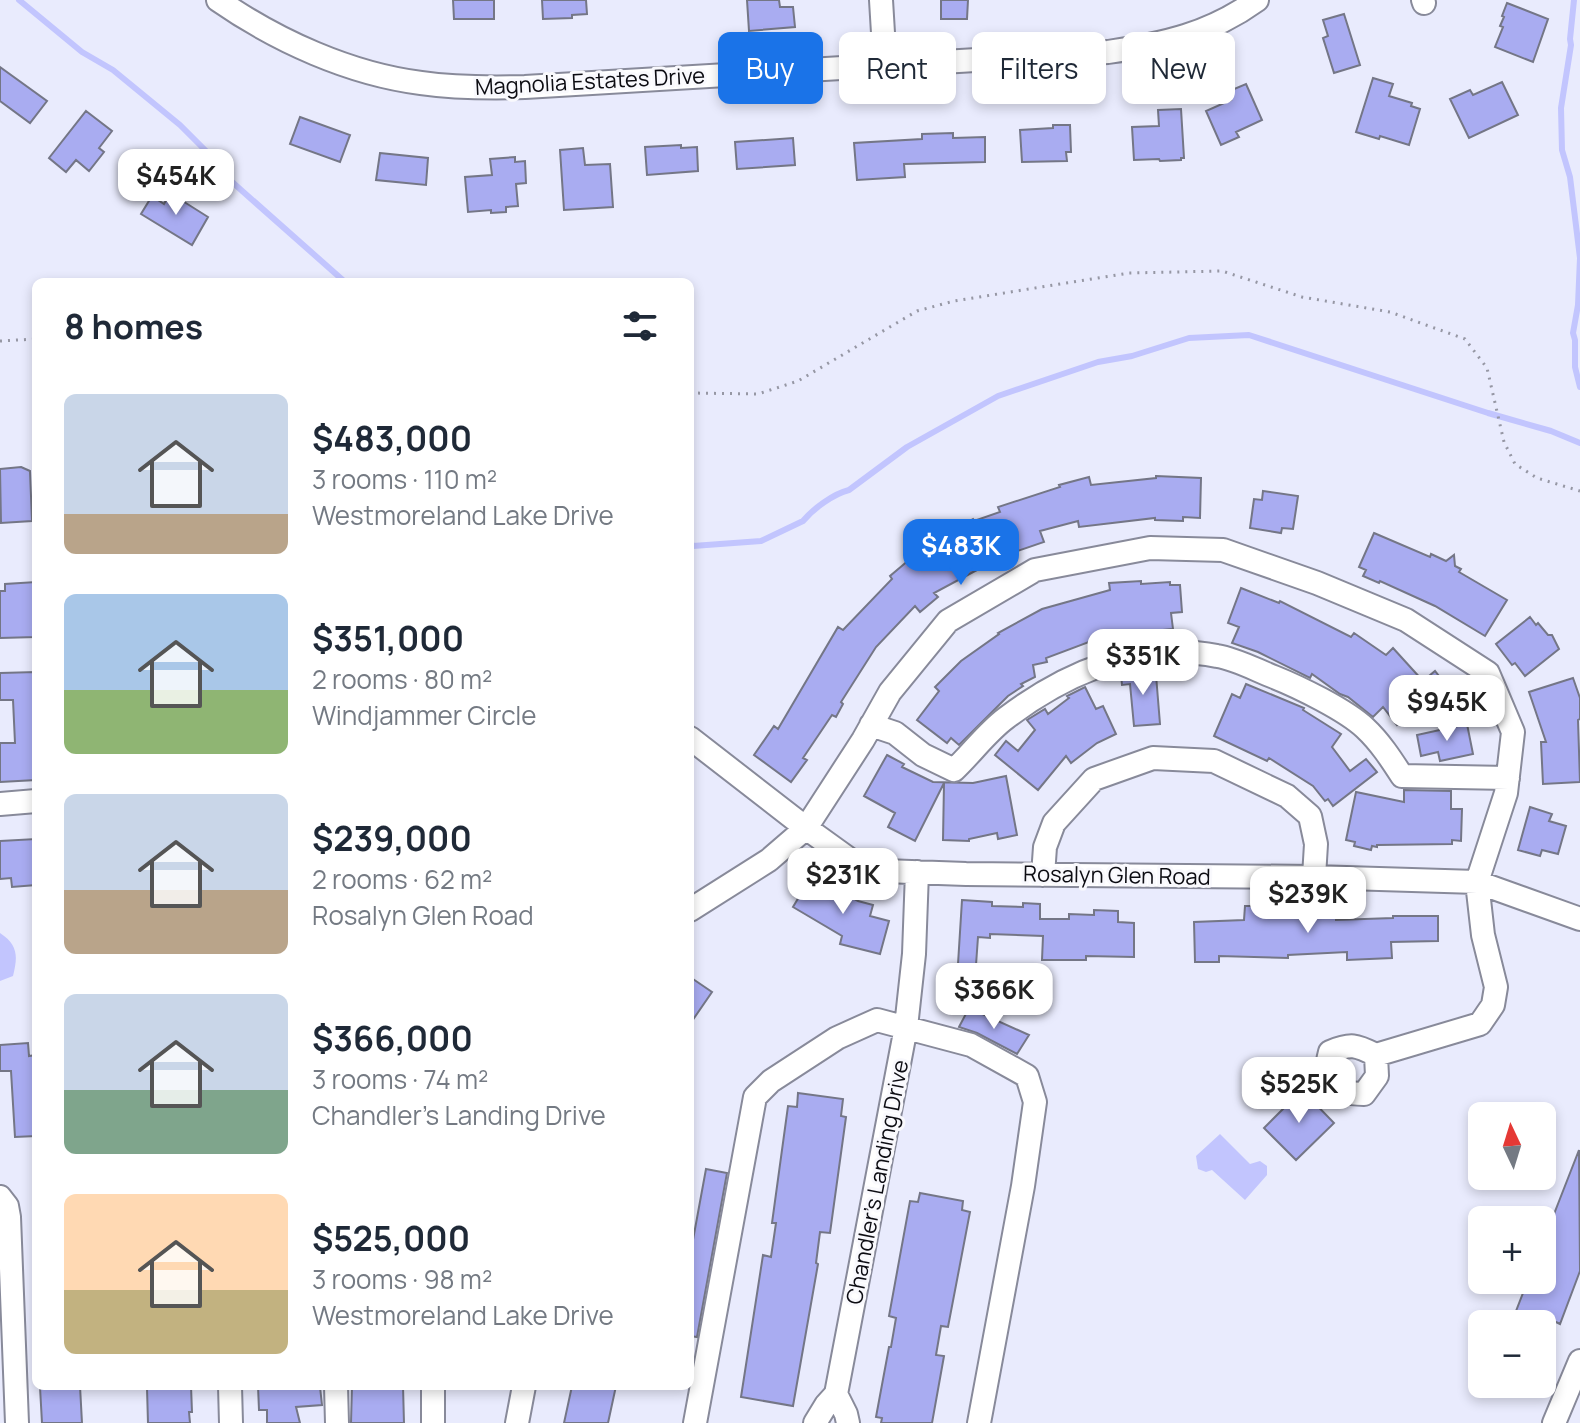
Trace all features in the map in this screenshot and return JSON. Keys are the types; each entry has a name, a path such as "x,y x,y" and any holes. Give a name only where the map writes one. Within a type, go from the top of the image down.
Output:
{"street":[{"name":"Magnolia Estates Drive","path":"218,0 292,44 364,71 418,83 470,88 525,87 839,69"},
{"path":"881,0 883,32"},
{"name":"Magnolia Estates Drive","path":"956,62 1108,52 1175,41 1217,24 1257,0"},
{"path":"694,907 769,860 806,828 890,692 948,621 1035,570 1150,548 1223,550 1317,583 1406,620 1488,673 1513,732 1506,793 1477,882 1483,935 1496,987 1493,1005 1480,1024 1376,1055"},
{"path":"871,725 895,733 923,755 954,770 1004,720 1059,683 1091,668 1142,654 1182,651 1220,656 1291,684 1333,707 1363,725 1384,748 1402,776 1508,778"},
{"name":"Rosalyn Glen Road","path":"694,741 849,859 884,871 1477,882 1580,919"},
{"path":"1043,875 1045,847 1054,823 1094,779 1153,758 1214,761 1287,796 1310,816 1316,844 1314,877"},
{"path":"0,804 32,801"},
{"name":"Chandler's Landing Drive","path":"815,1423 836,1394 906,1027 914,954 917,872"},
{"path":"695,1423 755,1097 771,1081 837,1038 877,1020 971,1045 1027,1076 1035,1102 1023,1186 979,1423"},
{"path":"0,1197 7,1206 9,1217 17,1423"},
{"path":"1554,1423 1580,1361"},
{"path":"230,1390 231,1423"},
{"path":"336,1390 337,1423"},
{"path":"433,1390 433,1423"},
{"path":"517,1423 523,1390"},
{"path":"836,1394 848,1423"}],"path":[{"path":"694,393 758,394 798,381 917,311 954,301 1129,273 1222,271 1302,297 1390,312 1465,339 1487,368 1504,442 1515,464 1537,478 1580,491"},
{"path":"0,341 32,339"}],"water":[{"path":"0,933 13,947 16,963 13,976 0,981"},
{"path":"1220,1134 1250,1164 1260,1161 1267,1166 1267,1175 1245,1200 1212,1170 1206,1172 1198,1169 1196,1156"}],"building":[{"path":"453,0 494,0 494,19 454,19"},
{"path":"542,0 586,0 587,14 543,19"},
{"path":"747,0 779,0 780,7 793,7 795,27 749,31"},
{"path":"941,0 968,0 967,19 941,19"},
{"path":"1507,3 1548,19 1533,62 1495,47 1503,27 1500,26"},
{"path":"1344,14 1360,65 1334,73 1323,38 1328,36 1323,20"},
{"path":"0,67 47,101 30,123 0,101"},
{"path":"1373,78 1393,84 1389,96 1412,103 1411,106 1420,109 1409,145 1356,132"},
{"path":"1502,82 1518,115 1469,138 1450,99 1470,90 1473,95"},
{"path":"1246,84 1262,120 1236,132 1239,137 1221,145 1206,111 1222,104 1235,104 1235,89"},
{"path":"1181,109 1184,158 1134,160 1132,127 1159,126 1158,110"},
{"path":"86,111 112,131 99,148 104,152 89,171 76,160 66,172 49,158"},
{"path":"300,117 350,135 340,162 290,144"},
{"path":"1053,125 1070,125 1071,152 1066,152 1067,161 1022,162 1020,130 1053,128"},
{"path":"953,133 953,138 985,137 985,162 904,164 905,177 857,180 854,143 922,139 922,134"},
{"path":"793,138 795,165 737,169 735,142"},
{"path":"681,145 681,148 697,147 698,171 647,175 645,147"},
{"path":"583,148 585,165 610,164 613,207 564,210 560,150"},
{"path":"380,153 428,158 426,185 376,180"},
{"path":"515,157 515,162 525,161 526,183 516,184 518,206 506,207 506,212 468,212 465,177 492,175 490,159"},
{"path":"170,193 208,217 192,245 141,214 152,196 164,204"},
{"path":"21,467 30,471 32,521 1,523 0,469"},
{"path":"1156,476 1201,478 1200,518 1183,517 1183,521 1155,518 1079,527 1078,521 1040,531 1044,542 1003,556 934,593 938,597 920,612 915,606 876,647 841,702 843,704 836,717 832,715 791,782 754,755 774,726 778,729 838,627 843,630 892,579 890,576 929,543 973,519 1000,512 998,507 1059,485 1089,477 1091,485"},
{"path":"1263,491 1298,496 1293,529 1282,528 1281,533 1250,528 1254,499 1262,500"},
{"path":"1374,533 1430,557 1431,554 1446,561 1454,555 1455,566 1461,569 1459,572 1507,600 1485,636 1435,606 1363,576 1366,570 1359,567"},
{"path":"1141,581 1141,584 1170,582 1170,585 1180,585 1182,612 1171,613 1173,629 1113,635 1115,643 1096,648 1094,640 1046,658 1047,662 1033,665 1035,677 1021,684 1023,686 1008,696 959,745 951,738 947,743 917,720 939,691 935,687 961,661 998,633 1042,609 1110,590 1109,583"},
{"path":"32,582 32,637 0,638 0,591 5,591 5,584"},
{"path":"1241,588 1280,601 1351,637 1354,633 1386,655 1393,648 1423,681 1435,671 1453,694 1414,724 1412,714 1397,725 1383,707 1373,717 1312,674 1310,678 1258,652 1232,643 1239,627 1228,623"},
{"path":"1530,617 1548,635 1552,635 1559,649 1525,676 1496,644"},
{"path":"1148,669 1148,675 1156,675 1160,724 1134,726 1130,684 1122,685 1121,674"},
{"path":"32,672 32,780 0,782 0,743 15,743 13,700 0,700 0,673"},
{"path":"1573,678 1580,698 1580,782 1543,784 1541,742 1546,742 1529,692"},
{"path":"1246,684 1304,708 1341,734 1332,747 1350,771 1366,759 1377,772 1333,806 1313,786 1269,758 1267,761 1214,736 1232,694 1240,698"},
{"path":"1085,687 1096,709 1103,706 1116,734 1097,743 1071,763 1066,756 1038,790 995,755 1006,741 1018,751 1035,730 1027,720 1045,709 1048,714 1069,698 1067,696"},
{"path":"1467,724 1473,754 1440,761 1438,752 1421,756 1417,735"},
{"path":"887,755 904,764 902,767 933,782 973,783 1006,776 1017,835 998,839 997,833 969,841 943,840 944,783 915,841 888,827 895,813 864,796"},
{"path":"1404,790 1451,791 1451,809 1462,809 1461,841 1452,840 1452,844 1377,845 1372,846 1371,850 1354,846 1355,842 1346,840 1356,792 1404,802"},
{"path":"1530,807 1552,814 1549,821 1566,826 1558,854 1542,850 1540,856 1518,850"},
{"path":"32,839 32,885 12,887 11,878 0,879 0,841"},
{"path":"812,875 858,901 873,905 870,916 889,921 880,954 840,944 842,936 793,907"},
{"path":"962,900 992,902 992,906 1040,904 1040,919 1069,919 1069,914 1094,915 1094,910 1118,911 1118,922 1134,923 1134,957 1086,956 1086,960 1042,960 1043,936 990,934 990,938 978,937 976,965 958,964"},
{"path":"1245,906 1263,906 1263,912 1336,912 1336,920 1438,916 1438,941 1391,942 1392,958 1347,960 1347,952 1288,955 1288,958 1219,956 1219,962 1195,962 1194,922 1244,920"},
{"path":"694,980 712,992 694,1018"},
{"path":"969,1008 1029,1035 1017,1054 959,1027"},
{"path":"28,1043 29,1056 32,1056 32,1136 15,1137 11,1071 0,1071 0,1045"},
{"path":"1302,1090 1334,1123 1296,1160 1264,1128"},
{"path":"798,1093 843,1099 841,1116 846,1117 830,1233 820,1232 818,1264 793,1406 741,1397 763,1255 771,1257 776,1223 772,1223 788,1106 797,1107"},
{"path":"1579,1150 1580,1271 1560,1324 1556,1322 1556,1310 1516,1310 1523,1294 1556,1294 1556,1209"},
{"path":"706,1169 727,1173 697,1337 694,1337 694,1234"},
{"path":"920,1193 963,1201 962,1210 970,1212 948,1327 941,1326 936,1355 944,1356 932,1423 881,1423 882,1418 876,1417 896,1318 889,1316 910,1201 918,1202"},
{"path":"40,1390 80,1390 82,1423 42,1423"},
{"path":"147,1390 191,1390 190,1423 148,1423"},
{"path":"258,1390 320,1390 322,1405 296,1407 300,1423 267,1423 267,1410 259,1410"},
{"path":"352,1390 403,1390 404,1423 351,1423"},
{"path":"571,1390 615,1390 608,1423 564,1423"}],"waterway":[{"path":"19,0 82,52 113,70 180,125 220,165 231,181 340,278"},
{"path":"1574,0 1561,108 1562,150 1570,177 1580,258 1573,333 1580,387"},
{"path":"694,546 761,541 803,521 824,502 849,490 907,447 998,396 1098,362 1132,356 1189,338 1249,335 1551,431 1580,443"}]}
